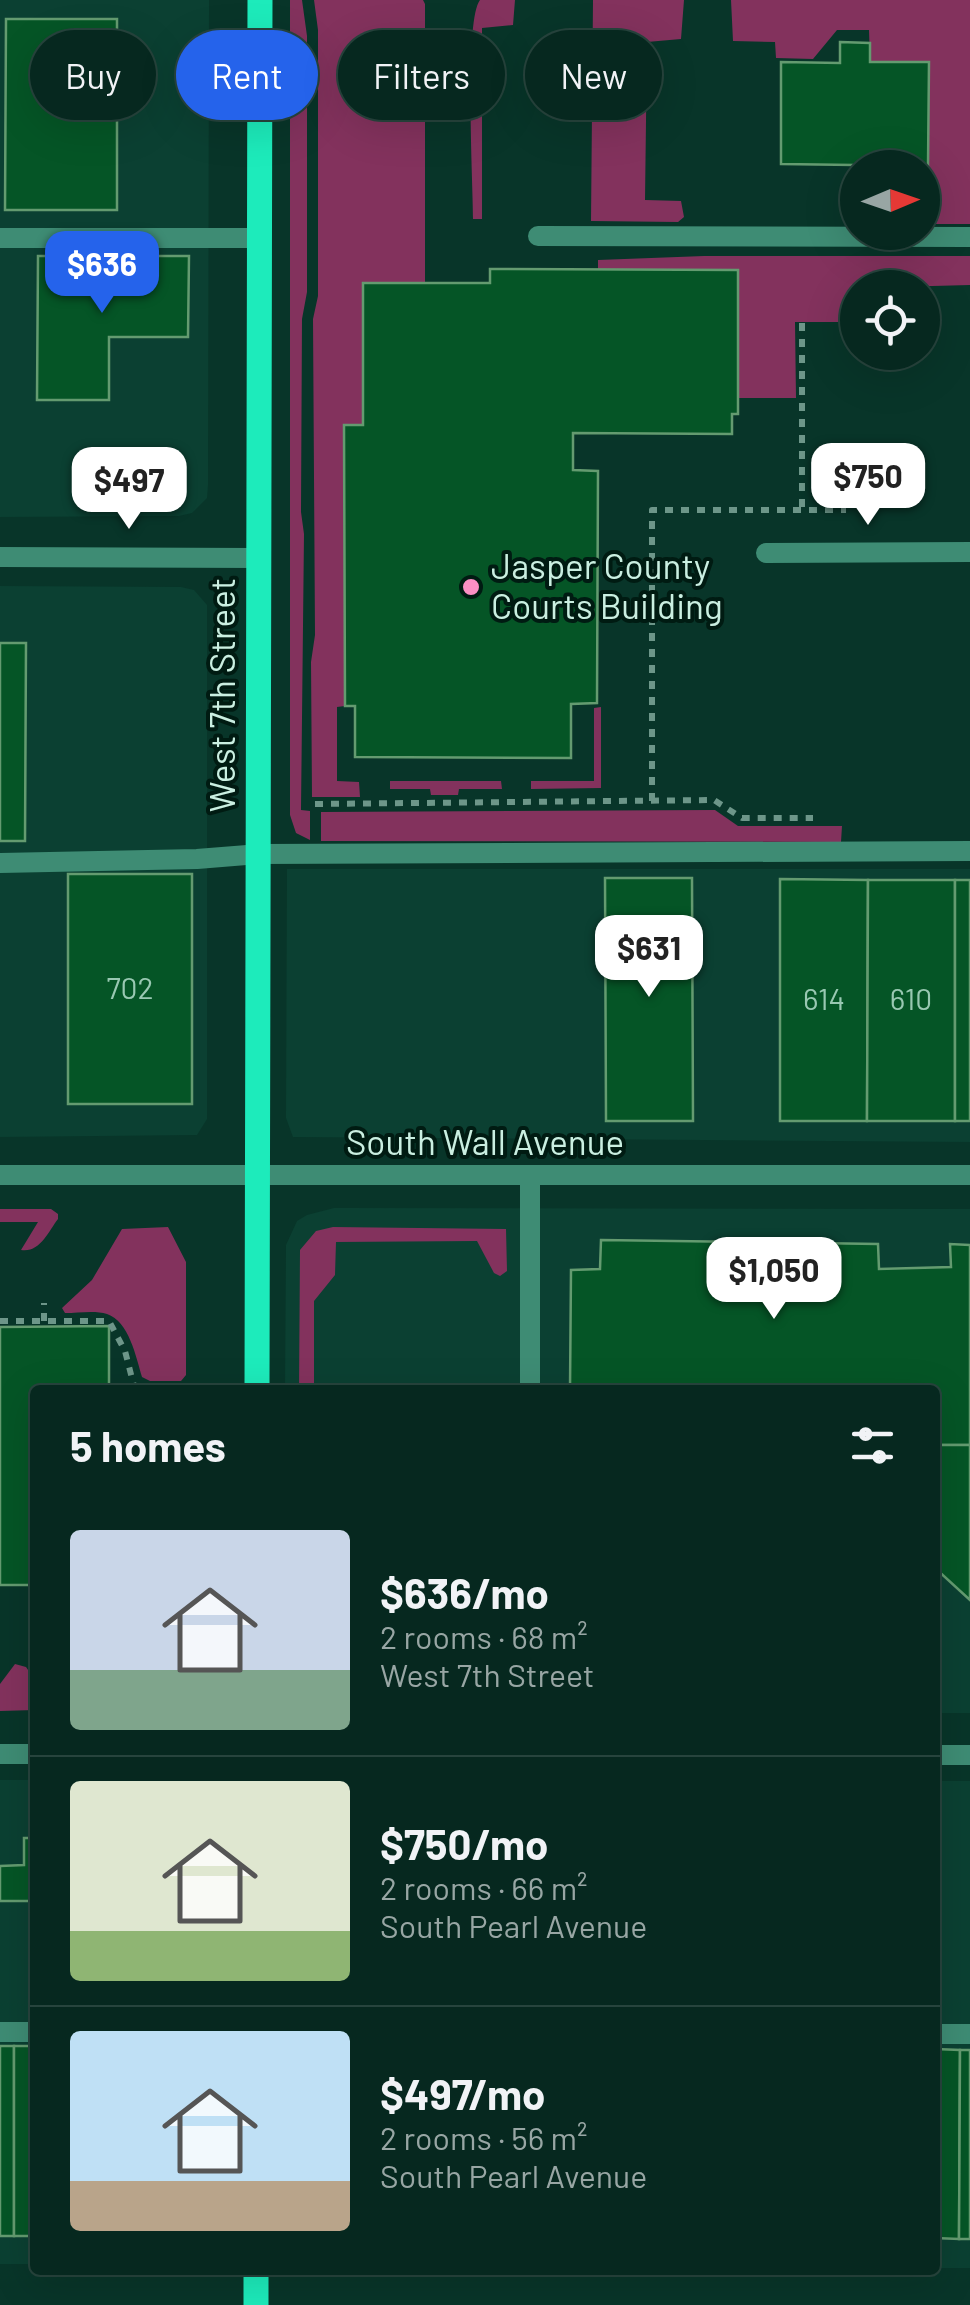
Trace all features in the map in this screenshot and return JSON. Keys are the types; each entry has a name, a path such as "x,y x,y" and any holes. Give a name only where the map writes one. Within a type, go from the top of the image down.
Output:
{"main road":[{"name":"West 7th Street","path":"257,1385 260,0"},
{"path":"256,2275 256,2305"}],"street":[{"path":"538,236 970,237"},
{"path":"0,238 259,238"},
{"path":"766,554 970,552"},
{"path":"0,557 258,558"},
{"path":"0,863 258,854 970,851"},
{"name":"South Wall Avenue","path":"0,1175 970,1175"},
{"path":"530,1175 530,1385"},
{"path":"0,1754 30,1754"},
{"path":"940,1755 970,1755"},
{"path":"0,2032 30,2032"},
{"path":"940,2034 970,2034"}],"path":[{"path":"802,322 802,511"},
{"path":"652,801 652,510 846,510"},
{"path":"315,804 714,800 742,818 812,818"},
{"path":"44,1303 44,1321"},
{"path":"0,1322 113,1324 134,1385"}],"shaded area":[{"path":"0,0 209,0 209,30 176,30 176,120 209,120 207,498 192,513 179,516 0,517"},
{"path":"290,0 302,0 306,30 290,30"},
{"path":"314,0 423,0 425,4 425,30 338,30 338,120 425,120 425,283 363,284 363,425 344,425 345,706 337,707 337,781 359,782 360,797 312,797 318,30"},
{"path":"480,0 515,0 513,25 473,30"},
{"path":"593,0 684,0 681,39 662,41 662,30 593,30"},
{"path":"731,0 970,0 970,224 940,224 940,150 928,150 929,63 870,62 869,30 837,30 813,59 776,58 775,42 733,41"},
{"path":"290,120 307,120 307,292 302,319 301,810 310,811 310,840 296,833 290,815"},
{"path":"471,120 482,120 482,219 473,219"},
{"path":"592,120 646,120 645,200 681,201 684,217 678,222 591,221"},
{"path":"970,256 970,285 940,286 940,270 840,270 840,322 795,322 796,398 738,398 738,270 598,269 598,260"},
{"path":"0,586 181,587 194,590 207,605 207,1119 197,1135 0,1137"},
{"path":"601,707 601,788 531,789 531,781 594,781 594,708"},
{"path":"390,781 501,781 502,789 459,789 458,795 431,795 430,789 390,789"},
{"path":"715,810 738,826 842,826 841,842 321,841 321,812"},
{"path":"287,869 970,869 970,1142 293,1137 286,1118"},
{"path":"334,1208 970,1209 970,1713 940,1713 940,1385 285,1385 286,1245 297,1221"},
{"path":"0,1209 51,1209 58,1219 38,1245 21,1250 38,1222 0,1222"},
{"path":"168,1227 186,1262 186,1375 181,1381 150,1381 142,1377 130,1341 115,1318 97,1312 65,1313 62,1308 92,1280 122,1229"},
{"path":"333,1227 506,1229 507,1271 500,1276 494,1273 477,1241 336,1242 335,1275 314,1301 314,1385 299,1385 300,1250 316,1231"},
{"path":"15,1664 26,1667 30,1673 30,1710 0,1711 0,1684"},
{"path":"0,1780 30,1780 30,2264 0,2264"},
{"path":"940,1781 970,1781 970,2268 940,2268"}],"building":[{"path":"6,19 117,19 117,30 30,30 30,120 117,120 117,210 5,210"},
{"path":"840,42 870,43 870,62 929,62 928,150 840,150 840,165 781,164 781,62 840,63"},
{"path":"38,256 189,256 188,337 109,337 109,400 37,400"},
{"name":"Jasper County Courts Building","path":"490,269 738,270 738,414 732,414 732,434 573,433 573,470 598,471 597,703 571,704 571,758 355,757 355,706 345,706 344,425 363,425 363,283 490,283"},
{"path":"0,643 26,643 25,841 0,841"},
{"path":"68,874 192,874 192,1104 68,1104"},
{"path":"605,878 692,878 693,1121 606,1121"},
{"path":"780,879 868,880 867,1121 780,1121"},
{"path":"868,880 955,880 955,1121 867,1121"},
{"path":"955,880 970,880 970,1121 955,1121"},
{"path":"601,1240 878,1244 879,1269 951,1267 950,1244 970,1245 970,1445 940,1445 940,1385 570,1385 571,1270 600,1269"},
{"path":"109,1326 109,1385 30,1385 30,1585 0,1585 0,1327"},
{"path":"940,1445 970,1445 970,1600 940,1573"},
{"path":"24,1838 30,1838 30,1901 0,1901 0,1866 24,1865"},
{"path":"0,2046 14,2046 14,2236 0,2236"},
{"path":"14,2046 30,2046 30,2236 14,2236"},
{"path":"940,2049 960,2050 959,2239 940,2238"},
{"path":"960,2050 970,2050 970,2239 959,2239"}],"place":[{"name":"Jasper County Courts Building","path":"471,587"}]}
